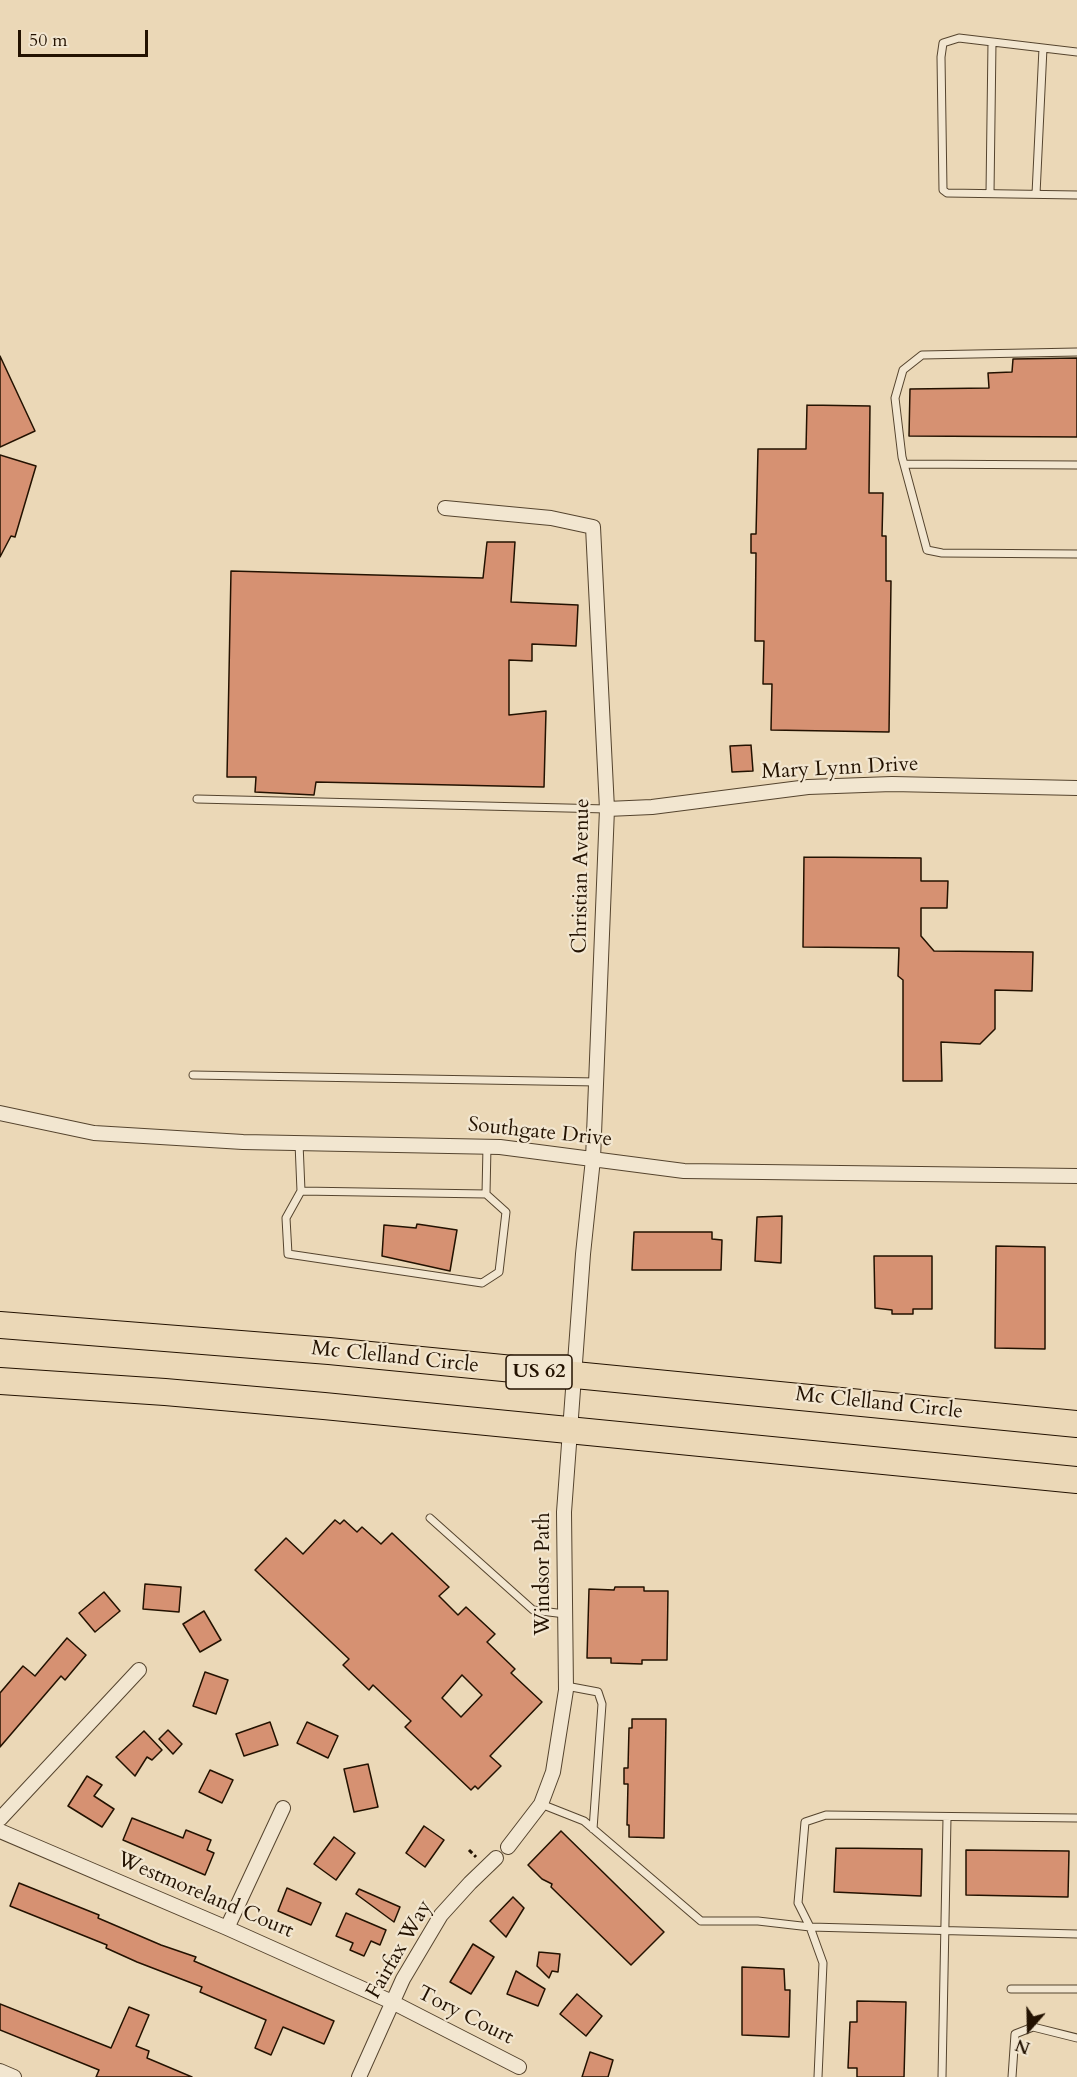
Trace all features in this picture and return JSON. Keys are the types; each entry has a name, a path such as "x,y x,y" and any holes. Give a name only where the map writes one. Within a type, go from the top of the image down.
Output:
{"highway":[{"name":"Mc Clelland Circle","path":"0,1325 259,1344 1077,1424"},
{"path":"0,1381 165,1392 1077,1480"}],"street":[{"name":"Christian Avenue","path":"445,508 551,518 593,527 607,809 593,1159 574,1375"},
{"name":"Mary Lynn Drive","path":"607,809 652,807 808,787 892,784 1077,788"},
{"name":"Southgate Drive","path":"0,1113 94,1132 243,1142 487,1146 684,1171 1077,1176"},
{"name":"Windsor Path","path":"541,1804 553,1772 566,1686 564,1512 574,1375"},
{"path":"0,1819 139,1670"},
{"path":"508,1847 541,1804"},
{"path":"227,1928 283,1808"},
{"name":"Westmoreland Court","path":"0,1831 227,1928 392,2002"},
{"name":"Fairfax Way","path":"359,2077 403,1979 441,1915 496,1858"},
{"name":"Tory Court","path":"392,2002 519,2067"},
{"path":"0,2071 14,2077"}],"lane":[{"path":"1077,52 959,38 943,43 941,57 943,190 947,193 1077,195"},
{"path":"990,193 992,42"},
{"path":"1036,194 1043,48"},
{"path":"1077,352 922,355 903,370 895,398 904,464 927,550 942,553 1077,554"},
{"path":"904,464 1077,465"},
{"path":"197,799 607,809"},
{"path":"193,1074 597,1082"},
{"path":"299,1143 301,1191 286,1218 288,1254 482,1283 499,1272 506,1212 486,1194 301,1191"},
{"path":"486,1194 487,1146"},
{"path":"430,1518 533,1610 565,1614"},
{"path":"566,1686 598,1692 602,1704 592,1829"},
{"path":"541,1804 584,1821 701,1921 758,1921 810,1928 1077,1934"},
{"path":"818,2077 823,1963 798,1904 805,1822 826,1815 1077,1818"},
{"path":"942,2077 947,1818"},
{"path":"1011,1989 1077,1989"},
{"path":"1012,2077 1015,2034 1034,2027 1077,2038"}],"building":[{"path":"0,356 35,431 0,447"},
{"path":"1077,358 1077,437 909,436 910,389 989,388 988,373 1012,372 1013,359"},
{"path":"807,405 870,406 869,493 883,493 882,536 886,536 886,581 891,581 889,732 771,730 772,684 763,684 764,641 755,641 756,553 751,553 751,534 756,534 758,449 806,449"},
{"path":"0,455 36,466 15,537 11,536 0,557"},
{"path":"487,542 515,542 511,602 578,605 576,646 532,644 532,661 509,660 509,715 546,711 544,787 316,782 314,795 255,792 256,777 227,777 231,571 483,578"},
{"path":"751,745 753,771 732,772 730,746"},
{"path":"804,857 921,858 921,881 948,881 947,908 921,908 921,936 934,951 1033,952 1032,991 995,990 995,1029 980,1044 941,1042 942,1081 903,1081 903,980 898,976 899,948 803,947"},
{"path":"782,1216 781,1263 755,1261 757,1217"},
{"path":"417,1224 457,1230 450,1271 382,1256 384,1225 416,1228"},
{"path":"634,1232 712,1232 712,1239 722,1240 721,1270 632,1270"},
{"path":"996,1246 1045,1247 1045,1349 995,1348"},
{"path":"874,1256 932,1256 932,1309 913,1309 913,1314 892,1314 892,1310 875,1308"},
{"path":"335,1520 340,1524 344,1520 357,1532 362,1527 381,1544 392,1533 449,1587 439,1596 458,1615 466,1607 495,1634 487,1642 515,1669 511,1673 542,1702 490,1756 501,1766 478,1789 475,1786 471,1790 405,1727 411,1721 373,1685 369,1690 343,1665 349,1659 255,1570 286,1538 303,1554","holes":["462,1675 482,1695 461,1717 442,1698"]},
{"path":"145,1584 181,1587 179,1612 143,1609"},
{"path":"615,1587 644,1587 644,1591 668,1591 667,1660 642,1660 642,1664 611,1663 611,1658 587,1658 589,1589 614,1590"},
{"path":"104,1592 120,1611 95,1632 79,1613"},
{"path":"204,1611 221,1640 200,1652 183,1624"},
{"path":"67,1638 86,1655 65,1680 61,1676 0,1747 0,1693 23,1666 35,1676"},
{"path":"205,1672 228,1680 216,1714 193,1706"},
{"path":"632,1719 666,1719 664,1838 629,1837 628,1784 624,1784 624,1768 628,1768 629,1728 632,1728"},
{"path":"270,1722 278,1745 244,1756 236,1734"},
{"path":"307,1722 338,1736 328,1758 297,1743"},
{"path":"168,1730 182,1744 173,1754 159,1739"},
{"path":"144,1731 162,1750 152,1760 147,1757 135,1776 116,1757"},
{"path":"368,1764 378,1807 354,1812 344,1769"},
{"path":"210,1770 233,1780 222,1803 199,1792"},
{"path":"87,1776 102,1785 94,1796 114,1809 102,1827 68,1806"},
{"path":"132,1818 183,1838 186,1830 211,1840 207,1850 214,1853 205,1875 123,1840"},
{"path":"424,1826 444,1840 425,1867 406,1853"},
{"path":"561,1831 664,1932 631,1965 551,1887 552,1884 542,1879 528,1865"},
{"path":"334,1837 355,1853 336,1880 314,1864"},
{"path":"836,1848 922,1849 921,1896 834,1892"},
{"path":"966,1850 1069,1851 1068,1897 966,1895"},
{"path":"19,1883 99,1915 98,1918 161,1945 196,1957 194,1961 334,2021 324,2044 283,2027 271,2055 255,2048 266,2020 200,1992 202,1987 137,1962 106,1948 107,1945 10,1906"},
{"path":"287,1888 321,1903 311,1925 278,1911"},
{"path":"359,1889 400,1907 394,1922 356,1894"},
{"path":"513,1897 524,1908 506,1937 490,1921"},
{"path":"346,1913 386,1930 380,1945 371,1941 364,1956 350,1950 353,1943 336,1936"},
{"path":"473,1944 494,1957 471,1994 450,1982"},
{"path":"539,1952 560,1954 558,1972 552,1971 549,1978 537,1966"},
{"path":"742,1967 784,1969 785,1990 790,1990 789,2037 742,2035"},
{"path":"516,1971 545,1989 538,2006 507,1994"},
{"path":"577,1994 602,2016 586,2036 560,2014"},
{"path":"857,2001 906,2002 904,2077 857,2077 857,2068 848,2068 850,2022 857,2022"},
{"path":"0,2004 111,2048 129,2007 149,2015 136,2046 149,2051 147,2058 192,2077 96,2077 99,2070 0,2030"},
{"path":"590,2052 613,2060 608,2077 582,2077"}]}
